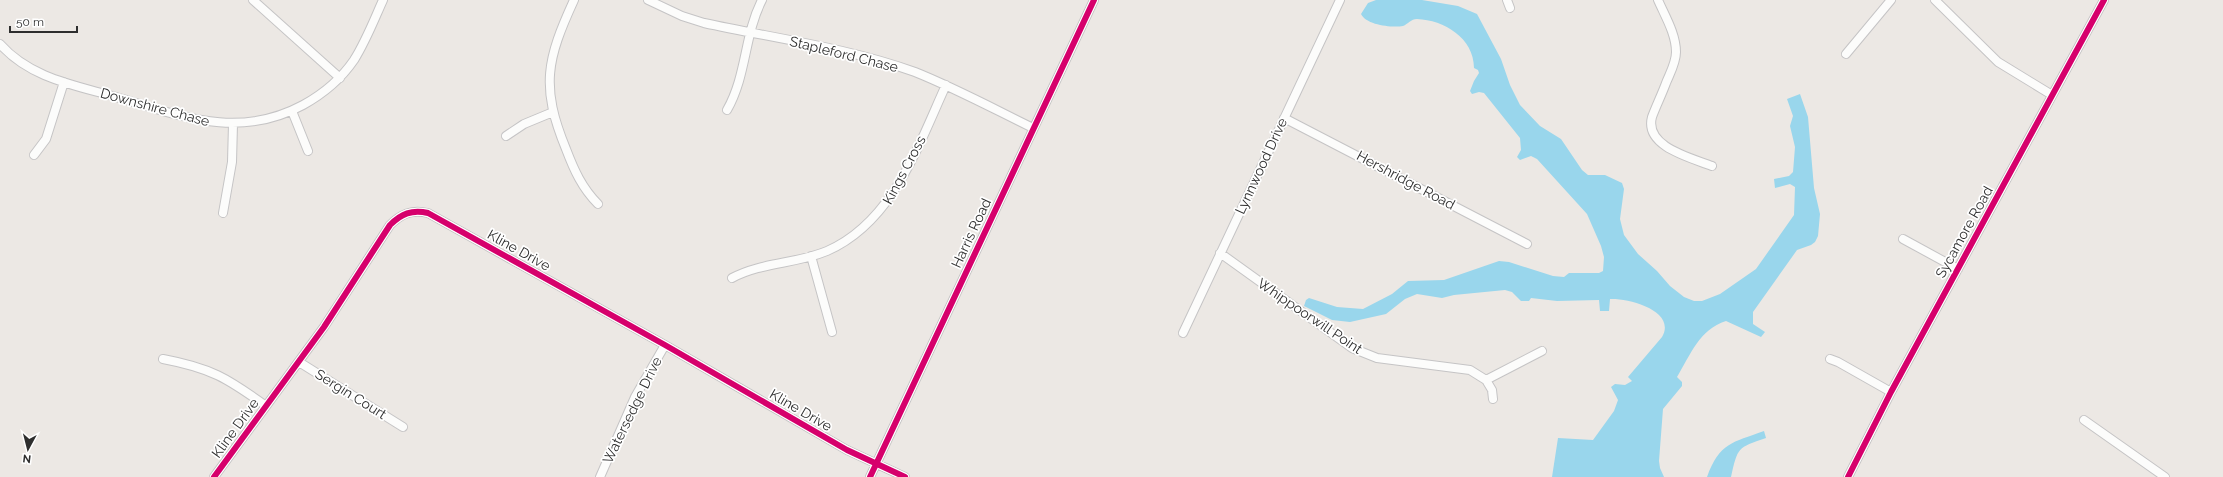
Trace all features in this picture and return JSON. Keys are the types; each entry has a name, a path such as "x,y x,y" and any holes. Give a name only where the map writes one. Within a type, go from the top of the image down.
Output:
{"street":[{"path":"253,0 340,78"},
{"name":"Downshire Chase","path":"0,44 19,62 32,70 64,82 202,121 233,124 258,122 292,111 326,90 340,78 360,49 384,0"},
{"path":"574,0 552,52 548,82 553,112 558,130 578,178 598,204"},
{"name":"Stapleford Chase","path":"648,0 697,20 891,65 946,85 1033,128"},
{"path":"727,110 743,74 750,33 762,0"},
{"name":"Harris Road","path":"870,477 1094,0"},
{"name":"Lynnwood Drive","path":"1183,333 1340,0"},
{"path":"1658,0 1674,37 1676,53 1674,65 1652,118 1653,131 1656,138 1667,148 1712,166"},
{"path":"1846,54 1891,0"},
{"path":"1935,0 1998,62 2052,94"},
{"name":"Sycamore Road","path":"1848,477 1891,392 2104,0"},
{"path":"34,155 46,139 64,82"},
{"name":"Kings Cross","path":"732,278 761,266 811,256 844,242 868,224 885,206 893,194 946,85"},
{"path":"292,111 308,151"},
{"path":"506,136 524,124 553,112"},
{"name":"Hershridge Road","path":"1284,118 1527,244"},
{"path":"223,213 232,162 233,124"},
{"name":"Kline Drive","path":"214,477 299,362 390,225 404,214 420,211 428,213 665,344 876,464 905,477"},
{"path":"1903,239 1958,269"},
{"name":"Whippoorwill Point","path":"1220,253 1352,348 1364,354 1376,358 1470,370 1486,380"},
{"path":"811,256 832,332"},
{"name":"Watersedge Drive","path":"600,477 635,397 665,344"},
{"path":"1493,399 1492,390 1486,380 1542,351"},
{"path":"163,359 196,366 213,372 230,380 266,406"},
{"path":"1830,359 1891,392"},
{"name":"Sergin Court","path":"299,362 403,427"},
{"path":"2084,420 2165,477"}],"water":[{"path":"1376,0 1422,0 1458,6 1477,14 1501,59 1510,85 1520,105 1540,126 1561,139 1582,170 1588,175 1605,175 1622,183 1624,189 1620,219 1624,235 1638,254 1657,271 1670,286 1684,297 1694,301 1702,301 1720,294 1756,269 1794,215 1795,187 1790,184 1775,188 1774,179 1789,176 1793,172 1795,147 1790,126 1793,116 1787,99 1800,94 1808,117 1814,188 1820,214 1818,236 1815,242 1811,245 1797,250 1753,312 1753,324 1765,332 1761,337 1726,321 1709,330 1697,344 1677,377 1682,382 1682,386 1663,409 1659,461 1664,477 1552,477 1558,438 1593,440 1614,411 1618,400 1611,387 1615,384 1625,385 1632,381 1628,377 1662,337 1665,328 1663,320 1657,313 1649,308 1628,301 1610,299 1609,311 1600,311 1599,300 1557,301 1531,298 1529,301 1521,301 1512,292 1505,290 1454,295 1442,298 1417,294 1405,299 1386,314 1350,322 1332,320 1304,306 1306,300 1309,298 1337,307 1363,309 1392,294 1408,281 1444,280 1499,261 1509,262 1553,276 1564,277 1569,273 1599,273 1603,271 1604,257 1601,246 1587,214 1537,159 1531,156 1520,160 1517,157 1521,150 1520,138 1484,93 1479,92 1472,94 1470,91 1479,73 1478,70 1474,68 1473,57 1463,40 1447,27 1427,20 1415,19 1403,26 1398,27 1380,25 1368,21 1361,14 1368,3"},
{"path":"1764,431 1766,438 1749,444 1740,450 1735,460 1731,477 1707,477 1717,457 1728,445"}],"cycle path":[{"path":"870,477 1094,0"},
{"path":"1848,477 1891,392 2104,0"},
{"path":"214,477 324,327 390,225 403,215 412,212 428,213 665,345 847,450 905,477"}]}
